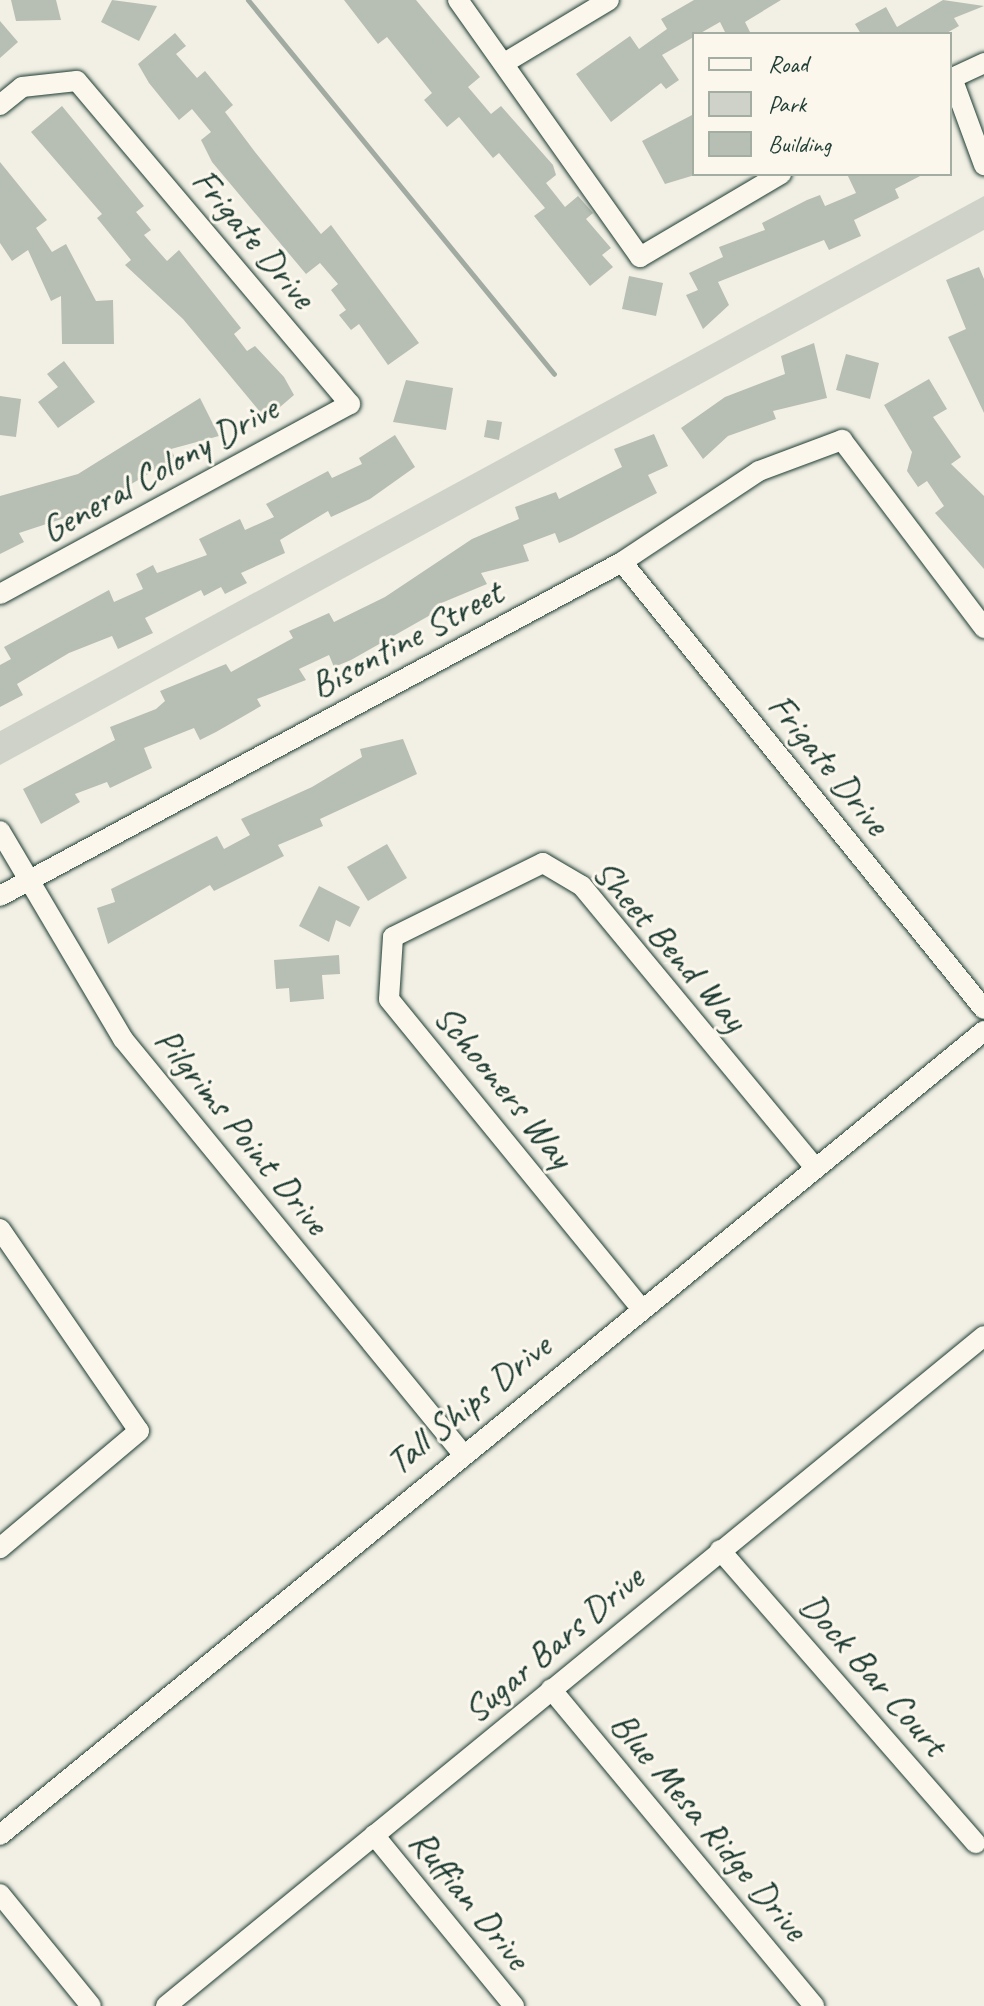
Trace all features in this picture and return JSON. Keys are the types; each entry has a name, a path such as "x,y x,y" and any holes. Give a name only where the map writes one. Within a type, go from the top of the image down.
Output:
{"street":[{"path":"458,0 506,62 640,257 778,176"},
{"path":"506,62 609,0"},
{"path":"952,79 984,63"},
{"name":"Frigate Drive","path":"0,105 22,87 77,81 350,404"},
{"path":"952,82 984,165"},
{"name":"General Colony Drive","path":"0,594 350,404"},
{"name":"Bisontine Street","path":"0,896 622,562 759,471 842,440 984,627"},
{"name":"Frigate Drive","path":"622,562 984,1009"},
{"name":"Pilgrims Point Drive","path":"0,831 123,1039 462,1453"},
{"name":"Sheet Bend Way","path":"442,913 543,863 582,886 813,1165"},
{"name":"Schooners Way","path":"442,913 393,937 389,999 640,1307"},
{"name":"Tall Ships Drive","path":"0,1835 813,1165 984,1031"},
{"path":"0,1229 139,1431 0,1548"},
{"name":"Sugar Bars Drive","path":"166,2006 984,1336"},
{"name":"Dock Bar Court","path":"720,1550 976,1843"},
{"name":"Blue Mesa Ridge Drive","path":"551,1689 814,2006"},
{"name":"Ruffian Drive","path":"374,1835 514,2006"},
{"path":"0,1894 91,2006"}],"green space":[{"path":"984,196 984,230 0,765 0,731"}],"building":[{"path":"11,0 56,0 61,20 16,21"},
{"path":"112,0 157,6 139,41 101,22"},
{"path":"344,0 416,0 480,77 468,87 491,114 501,106 553,165 556,175 546,183 565,207 578,196 593,213 586,219 611,248 602,255 613,267 590,286 534,216 545,208 499,153 493,158 459,117 447,127 424,100 432,93 387,37 378,44"},
{"path":"694,0 781,0 745,22 750,32 725,32 720,22 702,32 692,32 692,38 662,55 679,80 666,89 661,83 611,122 576,74 630,36 639,49 667,29 661,19"},
{"path":"943,0 984,6 954,18 959,26 948,32 860,32 855,24 886,7 897,27"},
{"path":"0,21 18,42 0,58"},
{"path":"175,33 186,46 176,54 197,78 205,71 233,105 225,112 255,152 321,234 331,225 419,343 388,365 359,324 351,330 339,315 346,310 331,290 338,284 320,263 306,274 212,162 201,140 211,132 192,109 179,120 149,83 138,64"},
{"path":"62,106 144,206 136,212 151,230 144,235 167,261 179,250 241,328 234,334 247,351 255,346 284,377 294,395 266,419 183,319 125,265 131,260 97,218 102,214 31,132"},
{"path":"692,115 692,176 665,184 642,141"},
{"path":"0,162 47,220 36,228 52,252 66,244 96,301 113,300 114,344 62,344 61,296 51,301 28,250 12,261 0,243"},
{"path":"848,176 920,176 895,189 899,198 854,220 861,236 829,250 824,240 718,282 729,305 703,329 686,295 698,290 689,273 723,257 719,247 765,230 762,223 807,200 820,195 825,206 856,193"},
{"path":"979,267 984,279 984,413 948,337 966,329 946,280"},
{"path":"629,276 663,283 656,316 622,309"},
{"path":"814,343 827,398 773,411 776,419 728,436 703,459 681,428 725,397 785,374 781,356"},
{"path":"846,354 879,363 870,399 836,390"},
{"path":"64,361 95,402 58,428 38,402 58,387 47,374"},
{"path":"929,379 947,409 933,417 961,457 951,464 984,496 984,569 935,513 944,506 927,481 918,487 907,471 912,452 884,405"},
{"path":"406,380 453,388 446,430 393,422"},
{"path":"0,396 21,399 16,437 0,435"},
{"path":"200,398 219,436 171,449 175,458 86,511 19,533 24,542 0,554 0,496 78,474"},
{"path":"487,420 502,422 499,440 484,437"},
{"path":"654,434 668,466 648,475 657,493 559,543 555,533 523,545 529,561 481,573 487,584 439,604 441,609 351,660 334,667 329,655 299,669 306,680 257,699 261,706 200,740 194,728 144,748 152,768 110,788 107,782 75,794 80,802 41,824 23,789 115,740 110,727 156,709 165,701 160,691 226,664 231,672 293,638 289,631 329,613 334,622 385,597 472,539 519,519 515,507 556,492 559,499 622,467 614,449"},
{"path":"395,435 415,467 370,499 331,517 328,511 280,540 285,553 241,573 247,583 225,594 221,587 204,596 201,590 145,618 153,633 118,649 112,636 69,653 17,684 23,695 0,707 0,665 11,659 4,647 109,590 114,602 143,589 136,574 153,565 157,573 207,555 199,539 240,519 245,530 274,517 266,504 328,471 332,478 362,464 359,458"},
{"path":"403,739 417,774 320,819 323,826 278,845 284,856 214,891 210,885 108,944 97,908 115,902 111,889 217,836 224,849 250,835 241,819 312,787 362,757 360,749"},
{"path":"387,844 407,878 368,901 347,867"},
{"path":"319,886 360,907 350,927 336,920 329,942 299,926"},
{"path":"339,955 340,974 322,975 324,999 290,1002 289,988 276,989 274,960"}],"waterway":[{"path":"248,0 554,374"}]}
